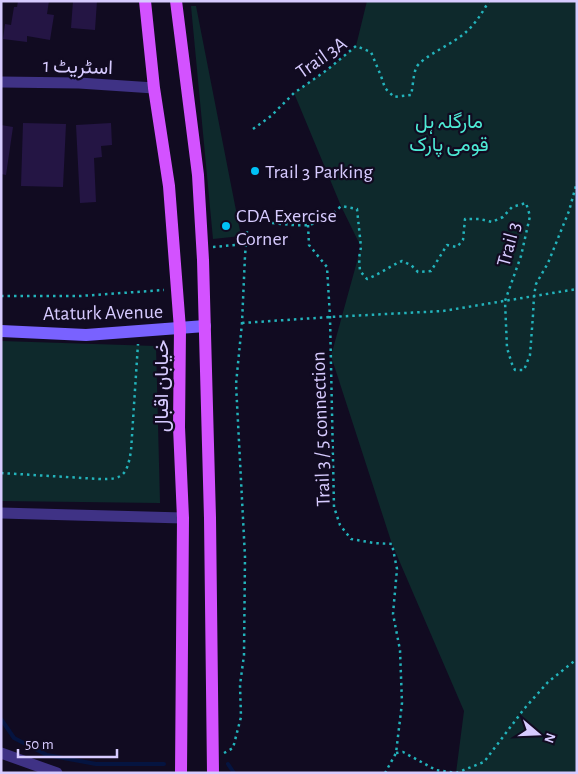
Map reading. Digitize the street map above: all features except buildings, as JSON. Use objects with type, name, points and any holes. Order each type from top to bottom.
[{"type":"main road","name":"خیابان اقبال","points":[[145,1],[154,88],[169,186],[180,328],[179,428],[183,518],[181,773]]},
{"type":"main road","points":[[176,1],[198,175],[202,248],[210,518],[213,766]]},
{"type":"street","name":"اسٹریٹ 1","points":[[1,82],[79,83],[154,88]]},
{"type":"street","name":"Ataturk Avenue","points":[[1,331],[86,335],[205,326]]},
{"type":"street","points":[[1,513],[183,518]]},
{"type":"street","points":[[1,753],[57,773]]},
{"type":"path","name":"Trail 3A","points":[[253,129],[271,116],[294,93],[327,70],[356,46],[371,52],[382,76],[385,88],[394,97],[411,95],[417,67],[425,58],[444,48],[465,33],[480,17],[489,1]]},
{"type":"path","name":"Trail 3","points":[[272,223],[317,224],[333,214],[341,206],[357,210],[361,247],[359,258],[360,271],[367,279],[402,261],[412,265],[418,272],[431,271],[447,244],[457,247],[463,240],[465,219],[480,219],[492,222],[503,217],[512,207],[526,203],[530,216],[522,256],[505,301],[507,348],[516,370],[524,370],[530,356],[536,284],[548,263],[577,182]]},
{"type":"path","name":"Trail 3 / 5 connection","points":[[308,225],[309,245],[326,267],[330,317],[334,507],[340,525],[351,539],[392,544],[397,569],[393,614],[400,650],[402,703],[396,753],[385,773]]},
{"type":"path","points":[[213,766],[233,748],[241,717],[240,686],[244,655],[245,557],[236,384],[248,231]]},
{"type":"path","points":[[202,248],[246,244]]},
{"type":"path","points":[[1,296],[80,296],[177,288]]},
{"type":"path","points":[[242,324],[330,317],[442,312],[577,290]]},
{"type":"path","points":[[1,473],[106,480],[114,480],[122,475],[129,464],[131,451],[139,331]]},
{"type":"path","points":[[396,753],[403,752],[436,770],[456,773],[484,762],[524,709],[548,682],[577,659]]},
{"type":"green space","name":"مارگلہ ہل قومی پارک","points":[[367,1],[577,1],[577,773],[456,773],[464,711],[392,544],[331,356],[361,247],[341,206],[294,93],[327,70],[356,46]]},
{"type":"green space","points":[[191,6],[196,6],[241,236],[213,239]]},
{"type":"green space","points":[[1,341],[156,346],[160,503],[1,501]]},
{"type":"waterway","points":[[1,719],[14,738],[47,755],[96,764],[164,764]]},
{"type":"waterway","points":[[228,764],[234,773]]},
{"type":"place","name":"Trail 3 Parking","points":[[255,171]]},
{"type":"place","name":"CDA Exercise Corner","points":[[226,226]]}]
